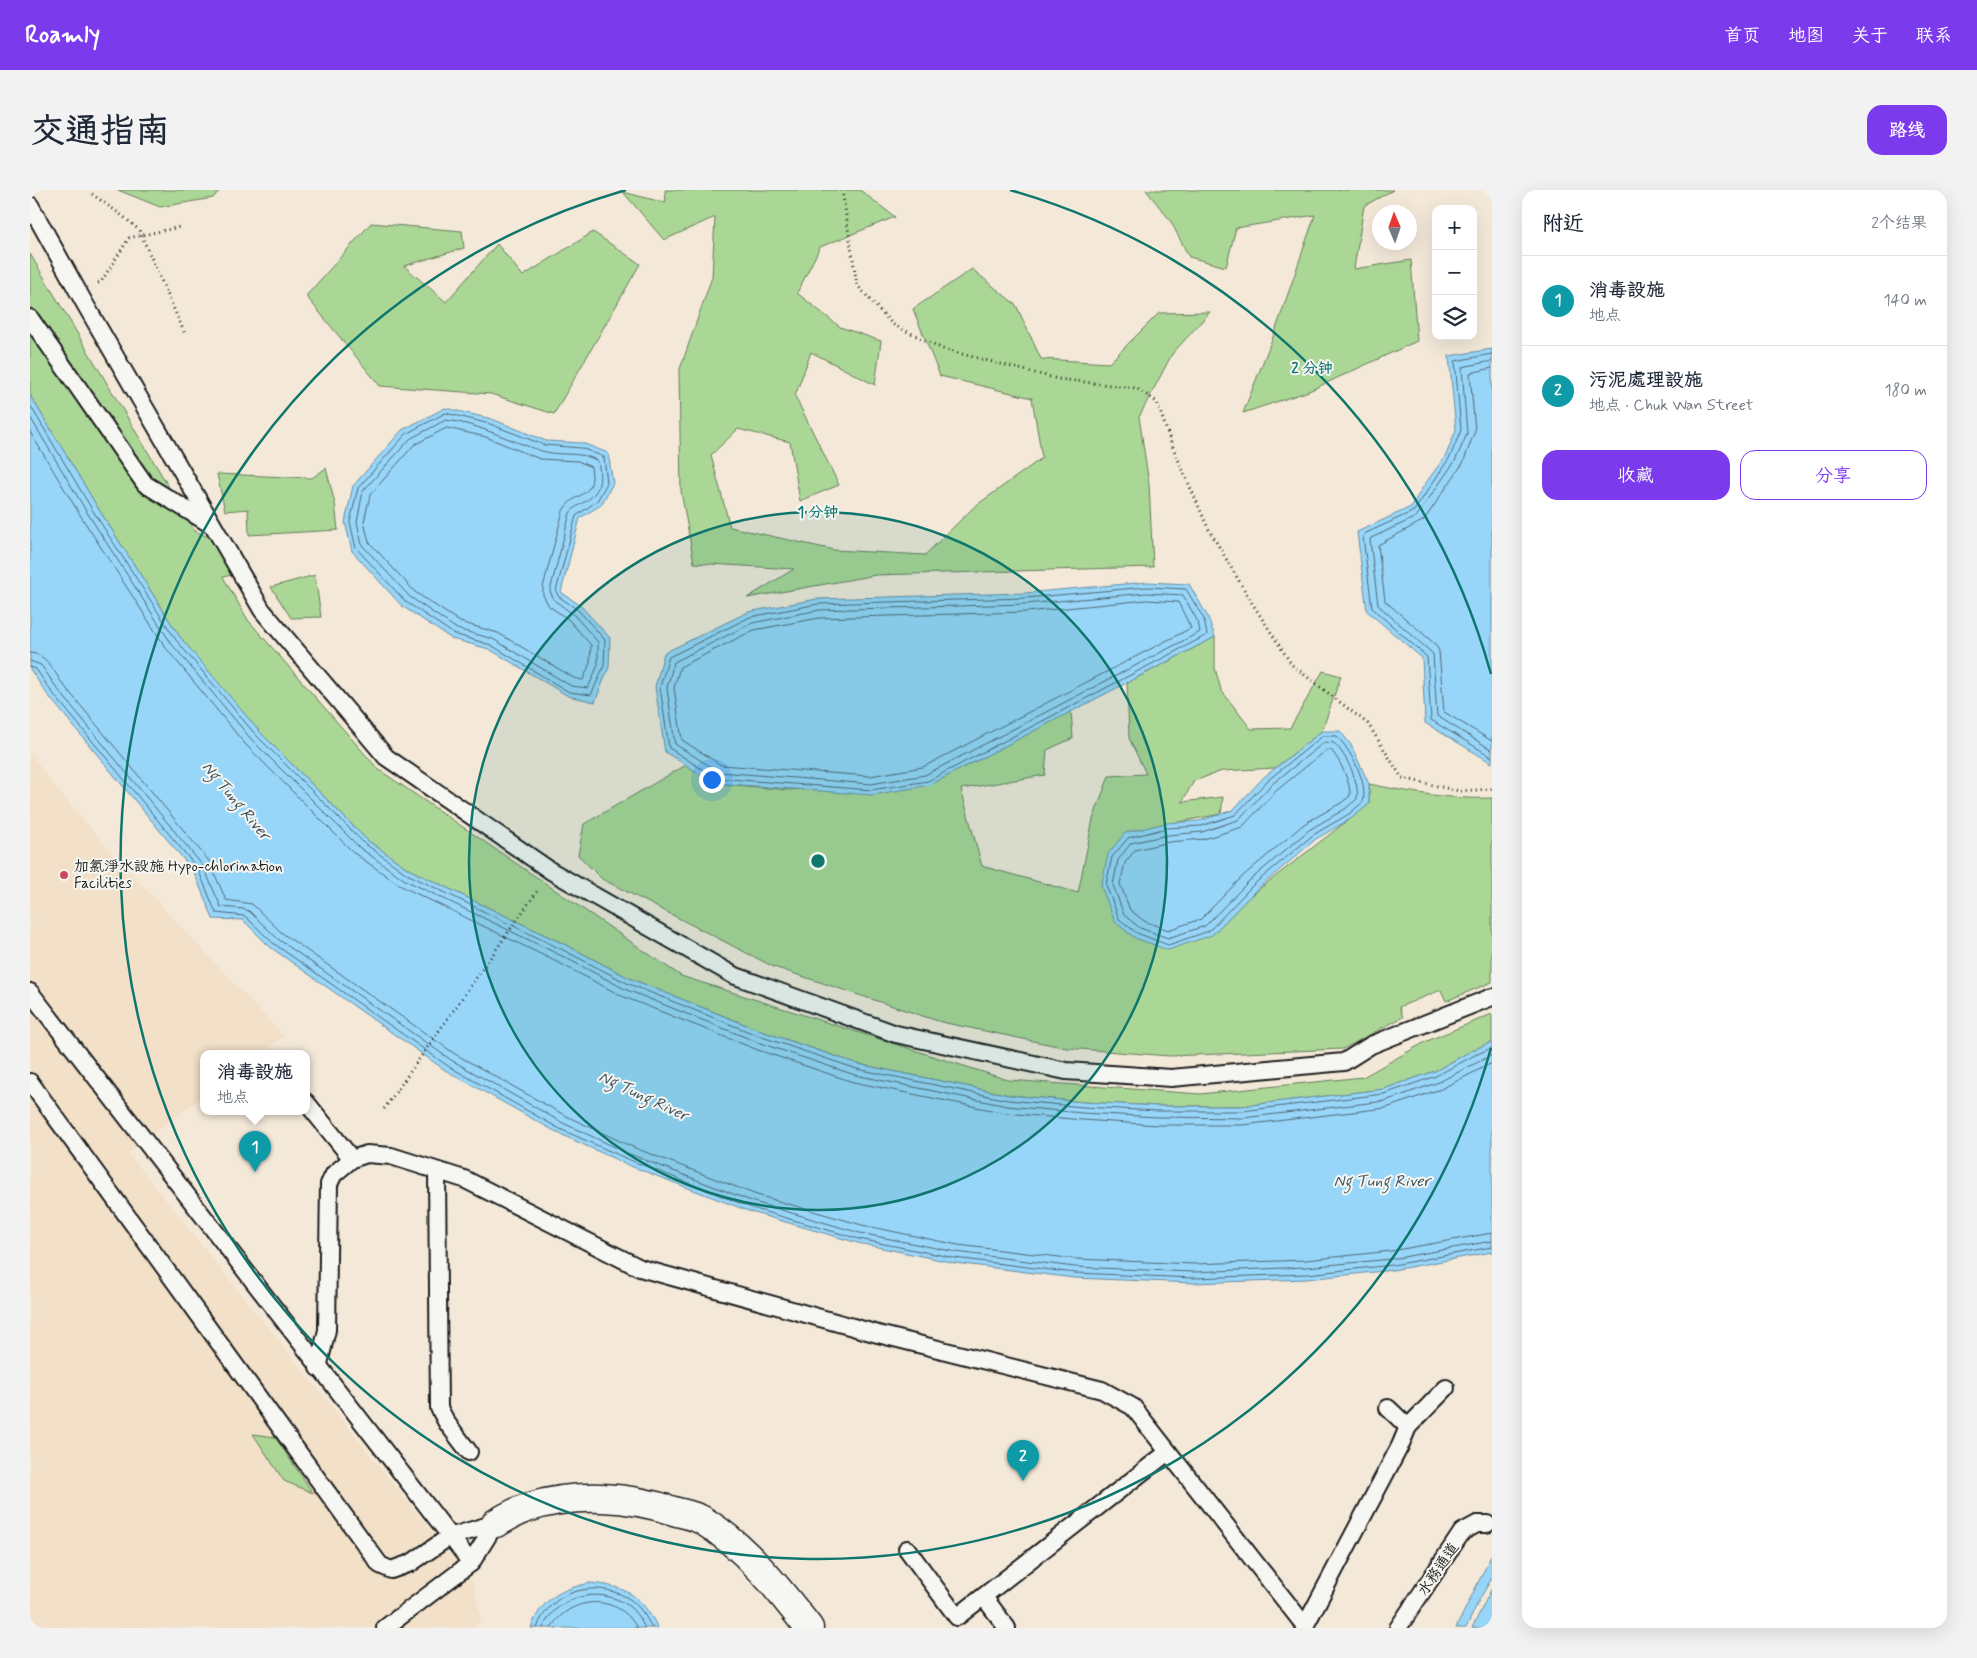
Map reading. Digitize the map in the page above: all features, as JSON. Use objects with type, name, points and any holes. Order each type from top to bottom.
[{"type":"street","points":[[496,1523],[526,1508],[574,1498],[614,1499],[653,1504],[700,1519],[735,1544],[784,1595],[809,1628]]},
{"type":"lane","points":[[30,205],[78,292],[262,610],[386,757],[551,870],[733,975],[896,1034],[1066,1072],[1171,1078],[1344,1062],[1371,1045],[1492,997]]},
{"type":"lane","points":[[30,318],[145,484],[215,528]]},
{"type":"lane","points":[[30,992],[318,1368],[471,1563]]},
{"type":"lane","points":[[30,1082],[380,1565],[391,1570],[411,1563],[449,1537],[496,1523]]},
{"type":"lane","points":[[310,1107],[352,1159]]},
{"type":"lane","points":[[318,1368],[327,1330],[329,1184],[334,1174],[352,1159],[367,1154],[392,1156],[464,1180],[640,1268],[878,1334],[1102,1390],[1133,1407],[1305,1627],[1400,1446],[1408,1427],[1446,1388]]},
{"type":"lane","points":[[437,1171],[439,1408],[469,1452]]},
{"type":"lane","points":[[1388,1408],[1408,1427]]},
{"type":"lane","points":[[907,1549],[958,1617],[1168,1452]]},
{"type":"lane","points":[[386,1628],[471,1563],[496,1523]]},
{"type":"lane","name":"水務通道","points":[[1398,1628],[1462,1532],[1477,1524],[1487,1524]]},
{"type":"lane","points":[[984,1597],[1007,1628]]},
{"type":"path","points":[[842,190],[857,285],[892,324],[943,349],[1058,379],[1136,388],[1157,402],[1171,442],[1208,528],[1252,604],[1292,665],[1368,724],[1402,778],[1459,790],[1492,789]]},
{"type":"path","points":[[92,194],[139,230],[184,334]]},
{"type":"path","points":[[78,292],[101,282],[129,238],[180,227]]},
{"type":"path","points":[[384,1109],[542,884]]},
{"type":"shaded area","points":[[30,751],[49,780],[118,860],[284,1036],[265,1050],[200,1050],[200,1099],[128,1153],[474,1584],[481,1621],[473,1628],[30,1628]]},
{"type":"green space","points":[[118,190],[220,190],[213,198],[160,207]]},
{"type":"green space","points":[[665,190],[860,190],[895,217],[820,247],[797,293],[840,327],[881,341],[875,385],[811,352],[795,396],[839,485],[800,501],[790,442],[738,429],[711,455],[730,527],[834,550],[925,555],[974,507],[1042,458],[1032,398],[940,376],[913,309],[972,269],[1016,305],[1041,359],[1109,363],[1159,313],[1210,312],[1172,354],[1139,417],[1149,484],[1153,567],[876,575],[747,598],[794,569],[694,563],[681,491],[679,372],[712,277],[715,217],[664,240],[623,192],[666,203]]},
{"type":"green space","points":[[1146,190],[1393,190],[1364,206],[1354,269],[1411,260],[1417,341],[1309,391],[1243,413],[1276,329],[1315,215],[1236,228],[1226,267],[1189,257],[1170,220]]},
{"type":"green space","points":[[371,223],[462,231],[464,248],[404,266],[446,302],[497,244],[523,276],[593,232],[640,264],[554,414],[491,394],[380,386],[306,296]]},
{"type":"green space","points":[[30,254],[195,531],[211,538],[232,575],[223,577],[248,620],[378,769],[681,976],[1008,1080],[1200,1094],[1363,1077],[1427,1041],[1492,1014],[1492,1042],[1435,1071],[1384,1089],[1242,1106],[1158,1106],[1083,1102],[1009,1095],[858,1064],[764,1032],[631,979],[570,947],[410,870],[367,840],[259,731],[223,690],[180,637],[98,508],[30,395]]},
{"type":"green space","points":[[326,468],[335,504],[338,530],[249,535],[248,509],[225,511],[217,474],[312,478]]},
{"type":"green space","points":[[315,575],[321,617],[291,618],[271,587]]},
{"type":"green space","points":[[1215,637],[1215,668],[1221,690],[1251,729],[1290,728],[1323,671],[1341,676],[1322,731],[1275,768],[1222,771],[1194,781],[1182,802],[1223,797],[1221,814],[1132,831],[1212,935],[1250,896],[1369,804],[1369,784],[1446,797],[1492,798],[1492,982],[1446,1001],[1441,990],[1399,1007],[1403,1017],[1343,1049],[1169,1056],[1067,1048],[941,1022],[774,967],[602,879],[578,855],[584,824],[686,765],[714,783],[789,790],[939,780],[1071,711],[1073,738],[1047,750],[1045,775],[961,789],[982,866],[1078,893],[1093,819],[1109,776],[1146,774],[1129,738],[1127,683]]},
{"type":"green space","points":[[253,1434],[275,1437],[313,1493],[284,1481]]},
{"type":"water","points":[[1492,349],[1492,763],[1425,723],[1422,658],[1367,611],[1357,532],[1411,507],[1446,455],[1456,430],[1449,356]]},
{"type":"water","name":"Ng Tung River","points":[[30,395],[98,508],[180,637],[259,731],[367,840],[410,870],[570,947],[631,979],[764,1032],[858,1064],[1009,1095],[1083,1102],[1158,1106],[1242,1106],[1384,1089],[1435,1071],[1492,1042],[1492,1252],[1393,1270],[1307,1279],[1194,1283],[1074,1278],[955,1263],[858,1243],[751,1212],[628,1165],[558,1133],[445,1070],[270,947],[243,920],[213,919],[194,872],[47,694],[30,669]]},
{"type":"water","points":[[445,408],[492,419],[546,441],[582,443],[608,453],[613,483],[601,505],[580,518],[561,592],[581,606],[610,638],[609,667],[595,702],[568,696],[489,649],[452,639],[402,606],[352,551],[345,522],[353,486],[402,430]]},
{"type":"water","points":[[1147,582],[1189,584],[1208,617],[1215,637],[930,785],[872,795],[714,783],[665,752],[655,687],[664,653],[748,612],[817,599],[1025,593]]},
{"type":"water","points":[[1322,731],[1340,731],[1351,745],[1369,784],[1369,804],[1352,818],[1316,839],[1256,890],[1212,935],[1168,950],[1135,938],[1115,922],[1101,886],[1108,854],[1125,833],[1166,823],[1199,821],[1233,810],[1264,777]]},
{"type":"water","points":[[1492,1554],[1492,1578],[1466,1628],[1456,1628]]},
{"type":"water","points":[[590,1583],[603,1584],[631,1594],[645,1607],[658,1628],[531,1628],[540,1610],[553,1597],[570,1588]]},
{"type":"water","points":[[1492,1588],[1492,1628],[1472,1628]]},
{"type":"place","name":"加氯淨水設施 Hypo-chlorination Facilities","points":[[64,875]]},
{"type":"place","name":"消毒設施","points":[[255,1172]]},
{"type":"place","name":"污泥處理設施","points":[[1023,1481]]}]
